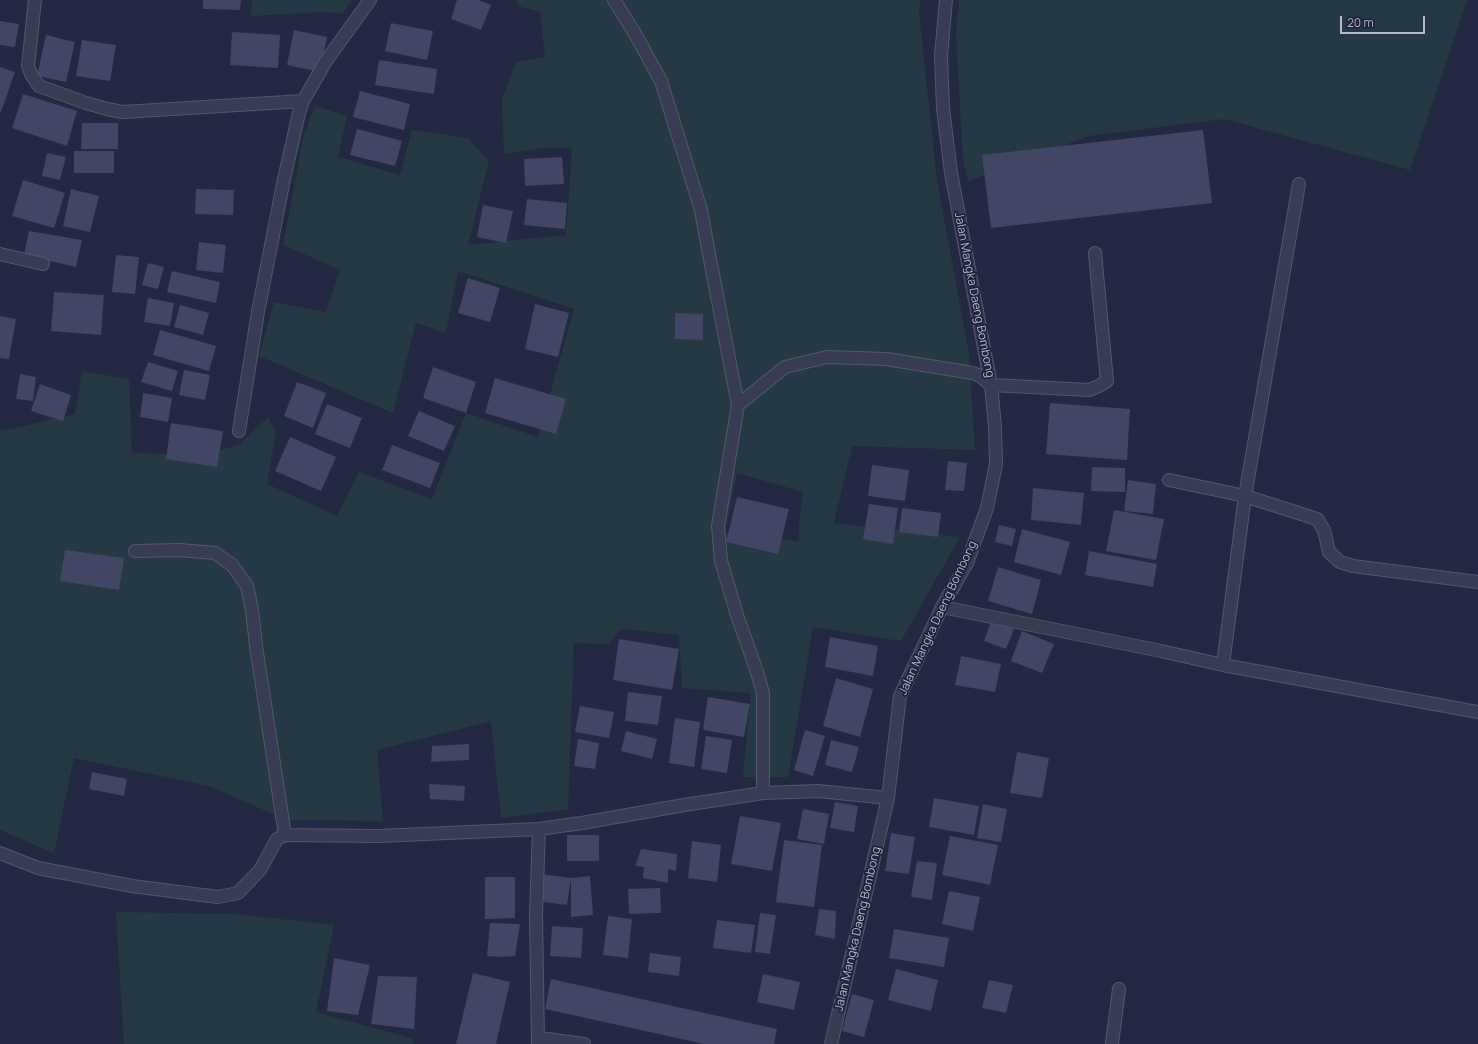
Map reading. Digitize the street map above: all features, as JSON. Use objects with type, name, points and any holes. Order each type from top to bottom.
[{"type":"street","points":[[35,0],[28,66],[31,74],[39,86],[86,104],[123,112],[303,101]]},
{"type":"street","points":[[239,431],[261,297],[299,113],[303,101],[326,61],[370,0]]},
{"type":"street","points":[[614,0],[634,32],[661,81],[701,210],[738,405],[718,526],[721,561],[763,693],[763,793]]},
{"type":"street","name":"Jalan Mangka Daeng Bombong","points":[[831,1044],[888,798],[900,696],[942,607],[967,562],[987,508],[996,464],[995,427],[991,385],[951,173],[943,108],[941,56],[946,0]]},
{"type":"street","points":[[1223,665],[1245,496],[1299,184]]},
{"type":"street","points":[[738,405],[785,367],[828,357],[886,359],[962,371],[980,376],[991,385],[1089,390],[1099,386],[1107,381],[1095,253]]},
{"type":"street","points":[[0,254],[43,264]]},
{"type":"street","points":[[1169,480],[1245,496],[1317,519],[1324,530],[1329,552],[1340,562],[1353,566],[1478,582]]},
{"type":"street","points":[[135,551],[180,550],[215,553],[232,565],[247,586],[252,610],[257,653],[285,835]]},
{"type":"street","points":[[942,607],[1223,665],[1478,712]]},
{"type":"street","points":[[0,853],[38,868],[132,886],[218,897],[238,893],[260,870],[276,839],[285,835],[379,836],[539,829],[763,793],[818,791],[888,798]]},
{"type":"street","points":[[539,829],[536,914],[538,1041],[584,1044]]},
{"type":"street","points":[[1112,1044],[1118,989]]},
{"type":"shaded area","points":[[252,0],[352,0],[342,14],[326,12],[251,16]]},
{"type":"shaded area","points":[[516,0],[921,0],[919,13],[937,180],[969,354],[975,450],[852,446],[834,523],[960,537],[901,641],[813,627],[788,777],[743,777],[751,693],[682,688],[679,635],[622,629],[608,644],[574,643],[568,809],[501,818],[491,721],[377,750],[383,821],[287,820],[209,786],[74,758],[54,853],[0,830],[0,429],[7,430],[75,414],[82,371],[129,379],[132,453],[207,455],[240,444],[268,417],[276,433],[267,484],[337,516],[359,472],[432,499],[466,413],[538,437],[574,309],[458,271],[446,333],[416,323],[393,413],[259,356],[274,302],[326,312],[340,270],[283,245],[304,134],[315,106],[347,116],[338,157],[400,175],[412,130],[468,138],[489,161],[468,245],[566,235],[572,148],[543,148],[504,154],[502,99],[516,62],[545,57],[540,12],[518,6]],"holes":[[[737,473],[803,492],[799,526],[799,541],[725,533]]]},
{"type":"shaded area","points":[[959,0],[1467,0],[1410,170],[1224,119],[1089,136],[968,181],[963,162],[956,34]]},
{"type":"shaded area","points":[[116,912],[235,914],[334,925],[316,1012],[413,1039],[413,1044],[124,1044]]},
{"type":"building","points":[[203,0],[241,0],[240,10],[203,9]]},
{"type":"building","points":[[457,0],[478,0],[491,5],[481,30],[451,19]]},
{"type":"building","points":[[0,21],[19,24],[15,47],[0,45]]},
{"type":"building","points":[[391,23],[433,31],[427,60],[385,51]]},
{"type":"building","points":[[294,30],[327,37],[320,72],[287,65]]},
{"type":"building","points":[[232,32],[280,35],[278,68],[230,65]]},
{"type":"building","points":[[46,35],[75,42],[66,82],[37,76]]},
{"type":"building","points":[[82,40],[116,45],[110,81],[76,76]]},
{"type":"building","points":[[379,60],[437,69],[434,94],[375,85]]},
{"type":"building","points":[[0,67],[15,72],[1,112],[0,112]]},
{"type":"building","points":[[360,91],[410,104],[404,130],[353,117]]},
{"type":"building","points":[[23,94],[77,111],[67,146],[12,128]]},
{"type":"building","points":[[82,123],[118,123],[118,149],[81,149]]},
{"type":"building","points":[[357,129],[402,141],[395,166],[350,155]]},
{"type":"building","points":[[1203,130],[1212,203],[991,228],[982,155]]},
{"type":"building","points":[[74,151],[114,151],[114,173],[74,173]]},
{"type":"building","points":[[47,153],[66,157],[60,180],[42,176]]},
{"type":"building","points":[[562,157],[564,184],[525,186],[524,159]]},
{"type":"building","points":[[23,180],[65,193],[54,228],[12,216]]},
{"type":"building","points":[[71,189],[99,196],[90,232],[63,226]]},
{"type":"building","points":[[196,189],[234,190],[233,215],[195,214]]},
{"type":"building","points":[[527,199],[567,203],[565,229],[524,225]]},
{"type":"building","points":[[483,205],[513,211],[506,243],[477,237]]},
{"type":"building","points":[[29,231],[82,240],[76,267],[24,255]]},
{"type":"building","points":[[199,242],[226,245],[223,273],[196,270]]},
{"type":"building","points":[[116,255],[139,257],[135,294],[112,292]]},
{"type":"building","points":[[148,263],[164,267],[158,289],[142,285]]},
{"type":"building","points":[[172,271],[220,282],[216,303],[167,292]]},
{"type":"building","points":[[468,278],[500,288],[490,322],[458,313]]},
{"type":"building","points":[[54,292],[104,295],[101,335],[51,331]]},
{"type":"building","points":[[148,298],[174,303],[170,326],[144,322]]},
{"type":"building","points":[[535,304],[569,313],[558,357],[525,349]]},
{"type":"building","points":[[180,305],[209,313],[203,335],[174,327]]},
{"type":"building","points":[[675,313],[703,314],[703,340],[675,339]]},
{"type":"building","points":[[0,316],[16,319],[9,359],[0,358]]},
{"type":"building","points":[[160,330],[216,346],[209,371],[153,355]]},
{"type":"building","points":[[148,362],[178,371],[172,391],[141,382]]},
{"type":"building","points":[[433,367],[476,382],[466,413],[423,398]]},
{"type":"building","points":[[184,370],[210,375],[205,400],[179,395]]},
{"type":"building","points":[[20,374],[36,377],[33,401],[16,399]]},
{"type":"building","points":[[495,378],[566,399],[556,434],[485,413]]},
{"type":"building","points":[[297,382],[326,393],[313,428],[284,416]]},
{"type":"building","points":[[40,384],[71,395],[63,421],[31,411]]},
{"type":"building","points":[[143,393],[172,398],[168,422],[140,417]]},
{"type":"building","points":[[1050,403],[1130,409],[1127,460],[1046,454]]},
{"type":"building","points":[[327,404],[362,418],[350,448],[315,434]]},
{"type":"building","points":[[419,411],[455,426],[444,451],[408,436]]},
{"type":"building","points":[[171,423],[223,431],[217,467],[166,459]]},
{"type":"building","points":[[290,437],[336,457],[321,491],[275,471]]},
{"type":"building","points":[[392,445],[440,463],[430,488],[382,470]]},
{"type":"building","points":[[948,461],[967,463],[964,491],[945,490]]},
{"type":"building","points":[[872,465],[909,470],[905,501],[868,496]]},
{"type":"building","points":[[1092,467],[1125,468],[1125,492],[1091,491]]},
{"type":"building","points":[[1128,480],[1156,484],[1153,514],[1124,511]]},
{"type":"building","points":[[1033,488],[1084,493],[1081,525],[1031,520]]},
{"type":"building","points":[[737,497],[789,509],[778,554],[726,542]]},
{"type":"building","points":[[869,504],[898,508],[893,544],[863,539]]},
{"type":"building","points":[[902,508],[941,513],[938,537],[899,532]]},
{"type":"building","points":[[1114,510],[1164,519],[1156,560],[1106,551]]},
{"type":"building","points":[[999,525],[1016,529],[1012,546],[995,542]]},
{"type":"building","points":[[1022,529],[1070,542],[1061,575],[1014,562]]},
{"type":"building","points":[[65,550],[124,558],[119,590],[60,581]]},
{"type":"building","points":[[1089,551],[1157,564],[1153,587],[1085,575]]},
{"type":"building","points":[[998,567],[1041,580],[1032,614],[988,601]]},
{"type":"building","points":[[991,621],[1014,629],[1006,649],[984,641]]},
{"type":"building","points":[[1022,631],[1054,644],[1042,673],[1011,661]]},
{"type":"building","points":[[830,637],[878,646],[873,676],[825,667]]},
{"type":"building","points":[[619,639],[679,649],[672,690],[613,680]]},
{"type":"building","points":[[961,656],[1001,664],[995,692],[955,685]]},
{"type":"building","points":[[836,678],[873,689],[860,737],[823,726]]},
{"type":"building","points":[[628,692],[662,696],[658,725],[625,721]]},
{"type":"building","points":[[708,697],[750,704],[744,737],[703,730]]},
{"type":"building","points":[[580,706],[614,712],[609,738],[575,732]]},
{"type":"building","points":[[675,718],[700,722],[694,767],[669,763]]},
{"type":"building","points":[[805,730],[825,736],[813,776],[794,770]]},
{"type":"building","points":[[626,731],[657,739],[652,759],[621,751]]},
{"type":"building","points":[[706,736],[732,740],[727,773],[701,769]]},
{"type":"building","points":[[578,739],[599,743],[595,769],[574,766]]},
{"type":"building","points":[[831,740],[859,747],[852,772],[825,765]]},
{"type":"building","points":[[469,744],[469,760],[431,762],[432,746]]},
{"type":"building","points":[[1017,752],[1049,758],[1042,798],[1010,793]]},
{"type":"building","points":[[92,772],[127,779],[124,796],[89,789]]},
{"type":"building","points":[[429,784],[465,786],[464,801],[430,799]]},
{"type":"building","points":[[934,798],[979,806],[974,835],[929,827]]},
{"type":"building","points":[[835,802],[858,806],[854,832],[830,828]]},
{"type":"building","points":[[983,804],[1007,809],[1001,842],[977,838]]},
{"type":"building","points":[[803,809],[829,814],[824,844],[797,839]]},
{"type":"building","points":[[740,816],[781,823],[772,871],[731,864]]},
{"type":"building","points":[[891,833],[915,837],[909,874],[885,871]]},
{"type":"building","points":[[567,835],[599,835],[599,861],[567,861]]},
{"type":"building","points":[[950,836],[998,845],[990,885],[942,875]]},
{"type":"building","points":[[784,840],[822,845],[814,907],[776,902]]},
{"type":"building","points":[[692,841],[721,845],[717,882],[688,878]]},
{"type":"building","points":[[641,849],[677,854],[676,871],[668,869],[668,883],[643,878],[644,867],[635,866]]},
{"type":"building","points":[[917,861],[937,863],[932,900],[911,897]]},
{"type":"building","points":[[541,874],[571,878],[567,905],[537,901]]},
{"type":"building","points":[[590,876],[593,915],[571,917],[571,878]]},
{"type":"building","points":[[485,877],[515,877],[515,918],[485,919]]},
{"type":"building","points":[[660,888],[661,913],[629,914],[628,889]]},
{"type":"building","points":[[949,891],[980,897],[973,931],[942,924]]},
{"type":"building","points":[[819,909],[836,911],[835,939],[815,935]]},
{"type":"building","points":[[760,913],[776,915],[770,954],[755,952]]},
{"type":"building","points":[[608,916],[632,919],[628,958],[603,955]]},
{"type":"building","points":[[717,920],[755,925],[751,953],[713,948]]},
{"type":"building","points":[[490,923],[520,924],[515,956],[487,956]]},
{"type":"building","points":[[552,926],[583,928],[581,958],[550,956]]},
{"type":"building","points":[[894,929],[949,938],[944,967],[889,958]]},
{"type":"building","points":[[650,953],[681,957],[679,976],[648,972]]},
{"type":"building","points":[[334,958],[370,965],[358,1015],[327,1011]]},
{"type":"building","points":[[896,969],[938,980],[931,1011],[888,1000]]},
{"type":"building","points":[[473,973],[510,982],[496,1044],[456,1044]]},
{"type":"building","points":[[763,974],[800,982],[794,1010],[757,1002]]},
{"type":"building","points":[[378,976],[417,977],[414,1029],[371,1024]]},
{"type":"building","points":[[551,979],[777,1029],[774,1044],[704,1044],[545,1009]]},
{"type":"building","points":[[989,980],[1013,985],[1006,1013],[982,1008]]},
{"type":"building","points":[[852,994],[874,1000],[864,1037],[842,1031]]}]
